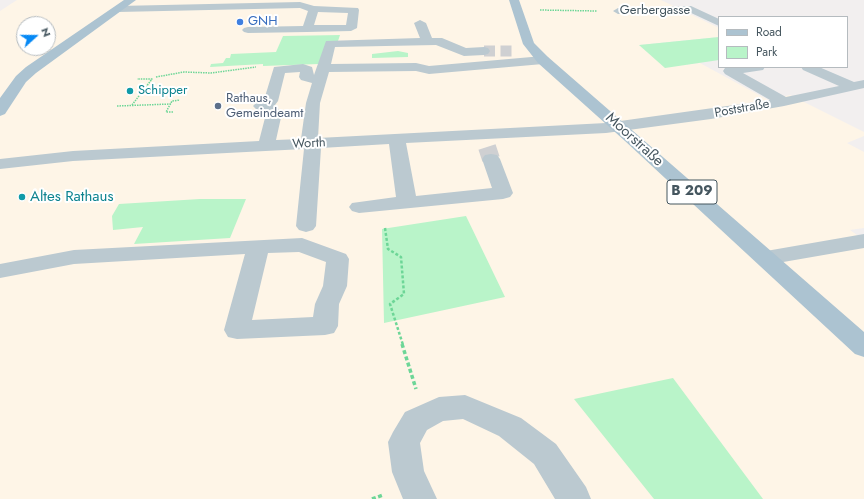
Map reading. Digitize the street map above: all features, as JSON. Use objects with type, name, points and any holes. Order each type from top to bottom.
[{"type":"main road","points":[[0,111],[9,95],[26,75],[131,0]]},
{"type":"main road","name":"Moorstraße","points":[[516,5],[524,33],[534,50],[543,60],[619,126],[864,348]]},
{"type":"street","points":[[118,9],[300,5],[314,9],[354,10],[351,28],[248,30]]},
{"type":"street","points":[[307,29],[314,9]]},
{"type":"street","name":"Gerbergasse","points":[[618,11],[691,9],[718,22]]},
{"type":"street","points":[[420,23],[428,42]]},
{"type":"street","points":[[306,226],[313,103],[330,44],[438,41],[464,52],[484,51]]},
{"type":"street","points":[[517,51],[534,50]]},
{"type":"street","points":[[266,146],[274,113],[268,108],[261,106],[266,105],[271,101],[279,70],[303,68],[306,70],[306,77],[416,67],[429,70],[543,60]]},
{"type":"street","points":[[751,68],[730,71],[784,102]]},
{"type":"street","points":[[811,68],[858,85]]},
{"type":"street","name":"Poststraße","points":[[619,126],[711,114],[784,102],[858,85]]},
{"type":"street","name":"Worth","points":[[0,164],[73,156],[397,140],[487,147],[619,126]]},
{"type":"street","points":[[397,140],[407,203]]},
{"type":"street","points":[[358,207],[503,193],[487,147]]},
{"type":"street","points":[[766,258],[864,241]]},
{"type":"street","points":[[0,271],[74,257],[258,247],[302,245],[338,258],[335,286],[327,304],[325,326],[237,330],[258,247]]},
{"type":"street","points":[[420,499],[408,472],[404,442],[416,421],[439,409],[465,407],[510,426],[545,454],[574,499]]},
{"type":"path","name":"Gerbergasse","points":[[516,5],[618,11]]},
{"type":"path","points":[[156,76],[184,72],[211,73],[258,67]]},
{"type":"path","points":[[131,106],[152,78],[136,79]]},
{"type":"path","points":[[173,112],[166,112],[172,100],[180,100]]},
{"type":"path","points":[[117,106],[171,104]]},
{"type":"path","points":[[385,229],[388,249],[401,257],[404,294],[390,304],[411,374]]},
{"type":"shaded area","points":[[17,0],[661,0],[718,28],[718,37],[639,45],[665,67],[700,63],[768,100],[790,95],[864,132],[864,136],[847,143],[864,152],[864,228],[850,230],[864,240],[864,499],[0,499],[0,11]]},
{"type":"green space","points":[[340,35],[338,41],[319,64],[263,66],[263,64],[210,67],[211,64],[223,63],[226,58],[230,58],[231,54],[276,52],[283,36]]},
{"type":"green space","points":[[718,37],[718,60],[665,68],[639,45]]},
{"type":"green space","points":[[398,51],[408,53],[408,57],[372,58],[372,54]]},
{"type":"green space","points":[[200,199],[246,199],[230,238],[134,244],[143,227],[113,230],[112,216],[119,204]]},
{"type":"green space","points":[[466,216],[505,297],[384,323],[382,229]]},
{"type":"green space","points":[[673,378],[763,499],[654,499],[574,399]]},
{"type":"tunnel","points":[[484,51],[517,51]]},
{"type":"tunnel","points":[[487,147],[491,159]]},
{"type":"place","name":"GNH","points":[[240,22]]},
{"type":"place","name":"Schipper","points":[[130,91]]},
{"type":"place","name":"Rathaus, Gemeindeamt","points":[[218,106]]},
{"type":"place","name":"Altes Rathaus","points":[[22,197]]}]
